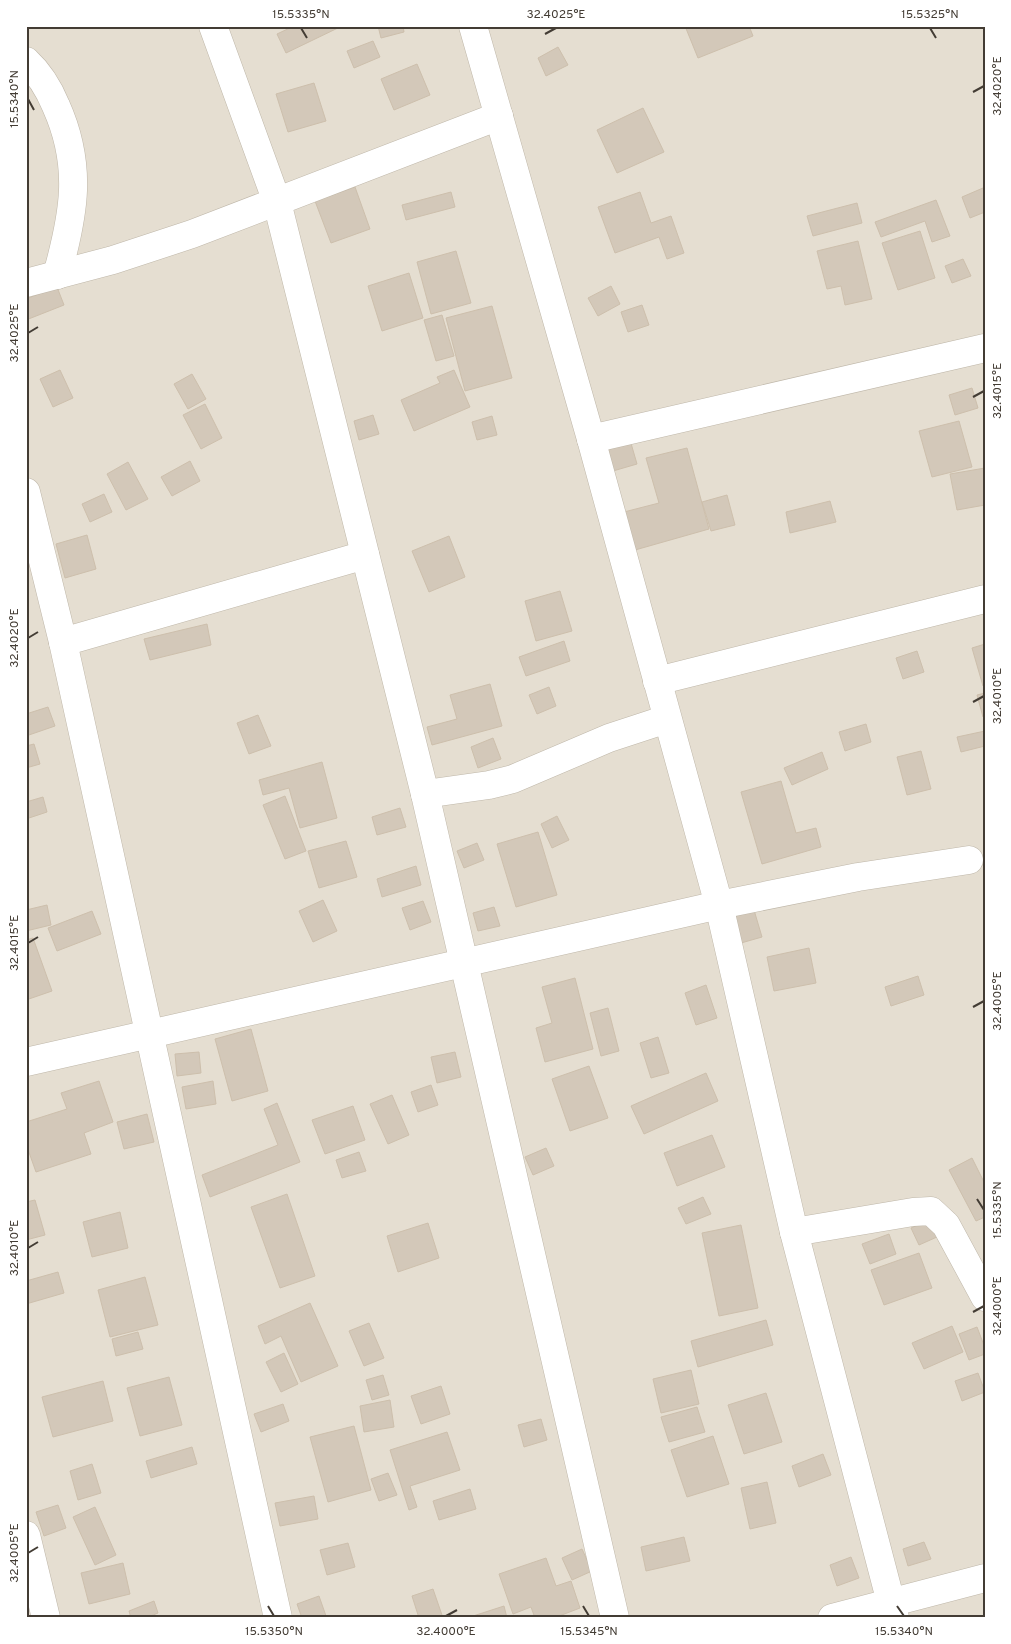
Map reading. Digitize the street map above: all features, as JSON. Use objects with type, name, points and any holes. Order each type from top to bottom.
[{"type":"street","points":[[213,26],[278,202],[425,794],[615,1618]]},
{"type":"street","points":[[473,26],[591,439],[719,905],[794,1232],[893,1610]]},
{"type":"street","points":[[26,61],[33,67],[50,92],[65,127],[73,163],[73,198],[68,234],[57,275]]},
{"type":"street","points":[[26,284],[113,260],[192,234],[499,116]]},
{"type":"street","points":[[591,439],[985,348]]},
{"type":"street","points":[[26,492],[36,566],[63,642],[278,1618]]},
{"type":"street","points":[[63,642],[365,555]]},
{"type":"street","points":[[657,681],[985,598]]},
{"type":"street","points":[[425,794],[489,785],[513,779],[609,738],[667,719]]},
{"type":"street","points":[[26,1062],[719,905],[858,877],[969,860]]},
{"type":"street","points":[[794,1232],[913,1212],[931,1211],[946,1225],[985,1297]]},
{"type":"street","points":[[26,1535],[46,1618]]},
{"type":"street","points":[[832,1618],[893,1610],[985,1578]]},
{"type":"shaded area","points":[[26,26],[985,26],[985,1618],[26,1618]]},
{"type":"building","points":[[294,26],[342,26],[286,53],[277,34]]},
{"type":"building","points":[[378,26],[403,26],[404,32],[381,38]]},
{"type":"building","points":[[685,26],[706,26],[707,29],[715,26],[749,26],[753,36],[698,58]]},
{"type":"building","points":[[373,41],[380,57],[354,68],[347,51]]},
{"type":"building","points":[[558,47],[568,65],[546,76],[538,58]]},
{"type":"building","points":[[417,64],[430,95],[394,110],[381,79]]},
{"type":"building","points":[[314,83],[326,121],[288,132],[276,94]]},
{"type":"building","points":[[643,108],[664,152],[617,173],[597,130]]},
{"type":"building","points":[[355,187],[370,229],[331,243],[315,201]]},
{"type":"building","points":[[983,188],[985,192],[985,212],[970,218],[962,197]]},
{"type":"building","points":[[451,192],[455,207],[406,220],[402,205]]},
{"type":"building","points":[[640,192],[651,223],[671,216],[684,253],[667,259],[659,237],[615,253],[598,207]]},
{"type":"building","points":[[936,200],[950,236],[932,242],[925,221],[881,237],[875,222]]},
{"type":"building","points":[[857,203],[862,223],[813,236],[807,216]]},
{"type":"building","points":[[920,231],[935,278],[898,290],[882,243]]},
{"type":"building","points":[[858,241],[872,299],[845,305],[841,286],[827,289],[817,251]]},
{"type":"building","points":[[456,251],[471,303],[431,314],[417,262]]},
{"type":"building","points":[[963,259],[971,276],[952,283],[945,266]]},
{"type":"building","points":[[409,273],[423,318],[382,331],[368,286]]},
{"type":"building","points":[[611,286],[620,304],[598,316],[588,298]]},
{"type":"building","points":[[57,287],[64,305],[26,320],[26,299]]},
{"type":"building","points":[[642,305],[649,325],[628,332],[621,312]]},
{"type":"building","points":[[492,306],[512,378],[465,391],[446,318]]},
{"type":"building","points":[[442,315],[454,356],[436,361],[424,320]]},
{"type":"building","points":[[60,370],[73,398],[53,407],[40,379]]},
{"type":"building","points":[[454,370],[470,407],[414,431],[401,400],[440,383],[437,377]]},
{"type":"building","points":[[192,374],[206,399],[188,409],[174,384]]},
{"type":"building","points":[[972,388],[978,408],[955,415],[949,395]]},
{"type":"building","points":[[205,404],[222,438],[201,449],[183,415]]},
{"type":"building","points":[[373,415],[379,434],[359,440],[354,421]]},
{"type":"building","points":[[492,416],[497,435],[477,440],[472,422]]},
{"type":"building","points":[[959,421],[972,467],[932,477],[919,431]]},
{"type":"building","points":[[628,433],[637,464],[613,471],[604,440]]},
{"type":"building","points":[[687,448],[709,529],[635,550],[624,512],[659,503],[646,458]]},
{"type":"building","points":[[190,461],[200,481],[172,496],[161,477]]},
{"type":"building","points":[[128,462],[148,499],[126,510],[107,474]]},
{"type":"building","points":[[985,468],[985,505],[957,510],[950,474]]},
{"type":"building","points":[[104,494],[112,512],[90,522],[82,504]]},
{"type":"building","points":[[727,495],[735,525],[711,531],[702,502]]},
{"type":"building","points":[[830,501],[836,522],[790,533],[786,512]]},
{"type":"building","points":[[87,535],[96,569],[65,578],[56,544]]},
{"type":"building","points":[[449,536],[465,577],[429,592],[412,551]]},
{"type":"building","points":[[560,591],[572,631],[536,641],[525,601]]},
{"type":"building","points":[[207,624],[211,645],[150,660],[144,639]]},
{"type":"building","points":[[564,641],[570,661],[526,676],[519,657]]},
{"type":"building","points":[[985,644],[985,686],[983,686],[972,648]]},
{"type":"building","points":[[917,651],[924,672],[903,679],[896,658]]},
{"type":"building","points":[[490,684],[502,726],[432,745],[427,727],[457,719],[450,695]]},
{"type":"building","points":[[549,687],[556,706],[537,714],[529,695]]},
{"type":"building","points":[[985,693],[985,717],[983,717],[977,695]]},
{"type":"building","points":[[48,707],[55,726],[26,736],[26,714]]},
{"type":"building","points":[[258,715],[271,746],[249,754],[237,723]]},
{"type":"building","points":[[866,724],[871,742],[845,751],[839,732]]},
{"type":"building","points":[[985,731],[985,746],[961,752],[957,737]]},
{"type":"building","points":[[493,738],[501,759],[478,768],[471,747]]},
{"type":"building","points":[[34,744],[40,764],[26,768],[26,746]]},
{"type":"building","points":[[921,751],[931,789],[907,795],[897,757]]},
{"type":"building","points":[[822,752],[828,769],[792,785],[784,768]]},
{"type":"building","points":[[322,762],[337,818],[300,828],[289,788],[263,795],[259,780]]},
{"type":"building","points":[[781,781],[796,833],[816,828],[821,847],[762,864],[741,792]]},
{"type":"building","points":[[285,796],[306,851],[285,859],[263,805]]},
{"type":"building","points":[[43,797],[47,812],[26,819],[26,802]]},
{"type":"building","points":[[400,808],[406,827],[377,835],[372,817]]},
{"type":"building","points":[[557,816],[569,840],[552,848],[541,824]]},
{"type":"building","points":[[538,832],[557,895],[516,907],[497,844]]},
{"type":"building","points":[[346,841],[357,877],[319,888],[308,851]]},
{"type":"building","points":[[477,843],[484,860],[464,868],[457,851]]},
{"type":"building","points":[[416,866],[421,885],[382,897],[377,879]]},
{"type":"building","points":[[323,900],[337,931],[313,942],[299,911]]},
{"type":"building","points":[[423,901],[431,922],[410,930],[402,908]]},
{"type":"building","points":[[47,905],[51,925],[26,931],[26,910]]},
{"type":"building","points":[[494,907],[500,926],[478,931],[473,913]]},
{"type":"building","points":[[754,910],[762,937],[734,945],[726,919]]},
{"type":"building","points":[[92,911],[101,934],[57,951],[48,928]]},
{"type":"building","points":[[33,938],[52,991],[26,1000],[26,940]]},
{"type":"building","points":[[809,948],[816,983],[774,991],[767,957]]},
{"type":"building","points":[[918,976],[924,995],[891,1006],[885,987]]},
{"type":"building","points":[[575,978],[593,1049],[545,1062],[536,1028],[552,1023],[542,987]]},
{"type":"building","points":[[706,985],[717,1018],[696,1025],[685,993]]},
{"type":"building","points":[[608,1008],[619,1051],[601,1056],[590,1013]]},
{"type":"building","points":[[251,1029],[268,1091],[232,1101],[215,1039]]},
{"type":"building","points":[[658,1037],[669,1073],[651,1078],[640,1043]]},
{"type":"building","points":[[199,1052],[201,1073],[177,1076],[175,1054]]},
{"type":"building","points":[[455,1052],[461,1077],[437,1083],[431,1057]]},
{"type":"building","points":[[589,1066],[608,1118],[570,1131],[552,1079]]},
{"type":"building","points":[[706,1073],[718,1101],[644,1134],[631,1106]]},
{"type":"building","points":[[99,1081],[113,1122],[84,1133],[91,1154],[36,1172],[26,1144],[26,1122],[67,1109],[61,1093]]},
{"type":"building","points":[[213,1081],[216,1104],[186,1109],[182,1087]]},
{"type":"building","points":[[431,1085],[438,1105],[418,1112],[411,1092]]},
{"type":"building","points":[[392,1095],[409,1135],[388,1144],[370,1104]]},
{"type":"building","points":[[277,1103],[300,1162],[210,1197],[202,1175],[278,1145],[264,1109]]},
{"type":"building","points":[[353,1106],[365,1140],[325,1154],[312,1120]]},
{"type":"building","points":[[147,1114],[154,1142],[124,1149],[117,1122]]},
{"type":"building","points":[[712,1135],[725,1167],[677,1186],[664,1153]]},
{"type":"building","points":[[546,1148],[554,1166],[533,1175],[525,1157]]},
{"type":"building","points":[[359,1152],[366,1171],[342,1178],[336,1160]]},
{"type":"building","points":[[972,1158],[985,1184],[985,1217],[976,1221],[949,1170]]},
{"type":"building","points":[[287,1194],[315,1276],[280,1288],[251,1207]]},
{"type":"building","points":[[703,1197],[711,1214],[686,1224],[678,1208]]},
{"type":"building","points":[[35,1200],[45,1235],[26,1240],[26,1202]]},
{"type":"building","points":[[120,1212],[128,1248],[92,1257],[83,1222]]},
{"type":"building","points":[[929,1220],[937,1237],[919,1245],[911,1228]]},
{"type":"building","points":[[428,1223],[439,1258],[398,1272],[387,1236]]},
{"type":"building","points":[[741,1225],[758,1308],[719,1316],[702,1233]]},
{"type":"building","points":[[889,1234],[896,1254],[870,1264],[862,1244]]},
{"type":"building","points":[[919,1253],[932,1288],[884,1305],[871,1270]]},
{"type":"building","points":[[58,1272],[64,1293],[26,1304],[26,1281]]},
{"type":"building","points":[[145,1277],[158,1325],[110,1337],[98,1290]]},
{"type":"building","points":[[310,1303],[338,1366],[301,1382],[281,1336],[265,1344],[258,1326]]},
{"type":"building","points":[[766,1320],[773,1345],[698,1367],[691,1341]]},
{"type":"building","points":[[369,1323],[384,1358],[364,1366],[349,1331]]},
{"type":"building","points":[[952,1326],[963,1352],[924,1369],[912,1343]]},
{"type":"building","points":[[977,1327],[985,1348],[985,1354],[969,1360],[959,1334]]},
{"type":"building","points":[[138,1332],[143,1349],[116,1356],[112,1339]]},
{"type":"building","points":[[284,1353],[298,1384],[281,1392],[266,1362]]},
{"type":"building","points":[[691,1370],[699,1404],[661,1413],[653,1379]]},
{"type":"building","points":[[978,1373],[985,1392],[962,1401],[955,1381]]},
{"type":"building","points":[[383,1375],[389,1395],[372,1400],[366,1380]]},
{"type":"building","points":[[169,1377],[182,1425],[140,1436],[127,1388]]},
{"type":"building","points":[[103,1381],[113,1421],[53,1437],[42,1397]]},
{"type":"building","points":[[441,1386],[450,1414],[421,1424],[411,1396]]},
{"type":"building","points":[[766,1393],[782,1442],[744,1454],[728,1405]]},
{"type":"building","points":[[390,1400],[394,1427],[364,1432],[360,1406]]},
{"type":"building","points":[[283,1404],[289,1421],[261,1432],[254,1414]]},
{"type":"building","points":[[697,1407],[705,1432],[669,1442],[661,1417]]},
{"type":"building","points":[[541,1419],[547,1440],[524,1447],[518,1425]]},
{"type":"building","points":[[354,1426],[371,1490],[328,1502],[310,1437]]},
{"type":"building","points":[[447,1432],[460,1470],[410,1486],[417,1507],[409,1510],[390,1450]]},
{"type":"building","points":[[713,1436],[729,1484],[687,1497],[671,1450]]},
{"type":"building","points":[[192,1447],[197,1464],[151,1478],[146,1461]]},
{"type":"building","points":[[823,1454],[831,1475],[799,1487],[792,1466]]},
{"type":"building","points":[[92,1464],[101,1493],[78,1500],[70,1471]]},
{"type":"building","points":[[388,1473],[397,1495],[379,1501],[371,1479]]},
{"type":"building","points":[[767,1482],[776,1523],[750,1529],[741,1488]]},
{"type":"building","points":[[470,1489],[476,1509],[439,1520],[433,1501]]},
{"type":"building","points":[[314,1496],[318,1519],[280,1526],[275,1503]]},
{"type":"building","points":[[58,1505],[66,1528],[44,1536],[36,1512]]},
{"type":"building","points":[[95,1507],[116,1555],[95,1565],[73,1517]]},
{"type":"building","points":[[684,1537],[690,1561],[646,1571],[641,1547]]},
{"type":"building","points":[[924,1542],[931,1559],[908,1566],[903,1549]]},
{"type":"building","points":[[348,1543],[355,1567],[327,1575],[320,1550]]},
{"type":"building","points":[[582,1549],[592,1571],[572,1580],[562,1558]]},
{"type":"building","points":[[851,1557],[859,1578],[837,1586],[830,1565]]},
{"type":"building","points":[[546,1558],[556,1586],[571,1581],[580,1608],[554,1618],[535,1618],[531,1607],[513,1614],[499,1574]]},
{"type":"building","points":[[123,1563],[130,1594],[89,1604],[81,1573]]},
{"type":"building","points":[[433,1589],[443,1618],[419,1618],[412,1596]]},
{"type":"building","points":[[319,1596],[326,1616],[302,1618],[297,1604]]},
{"type":"building","points":[[154,1601],[158,1613],[146,1618],[131,1618],[129,1611]]},
{"type":"building","points":[[504,1606],[507,1618],[467,1618]]}]
